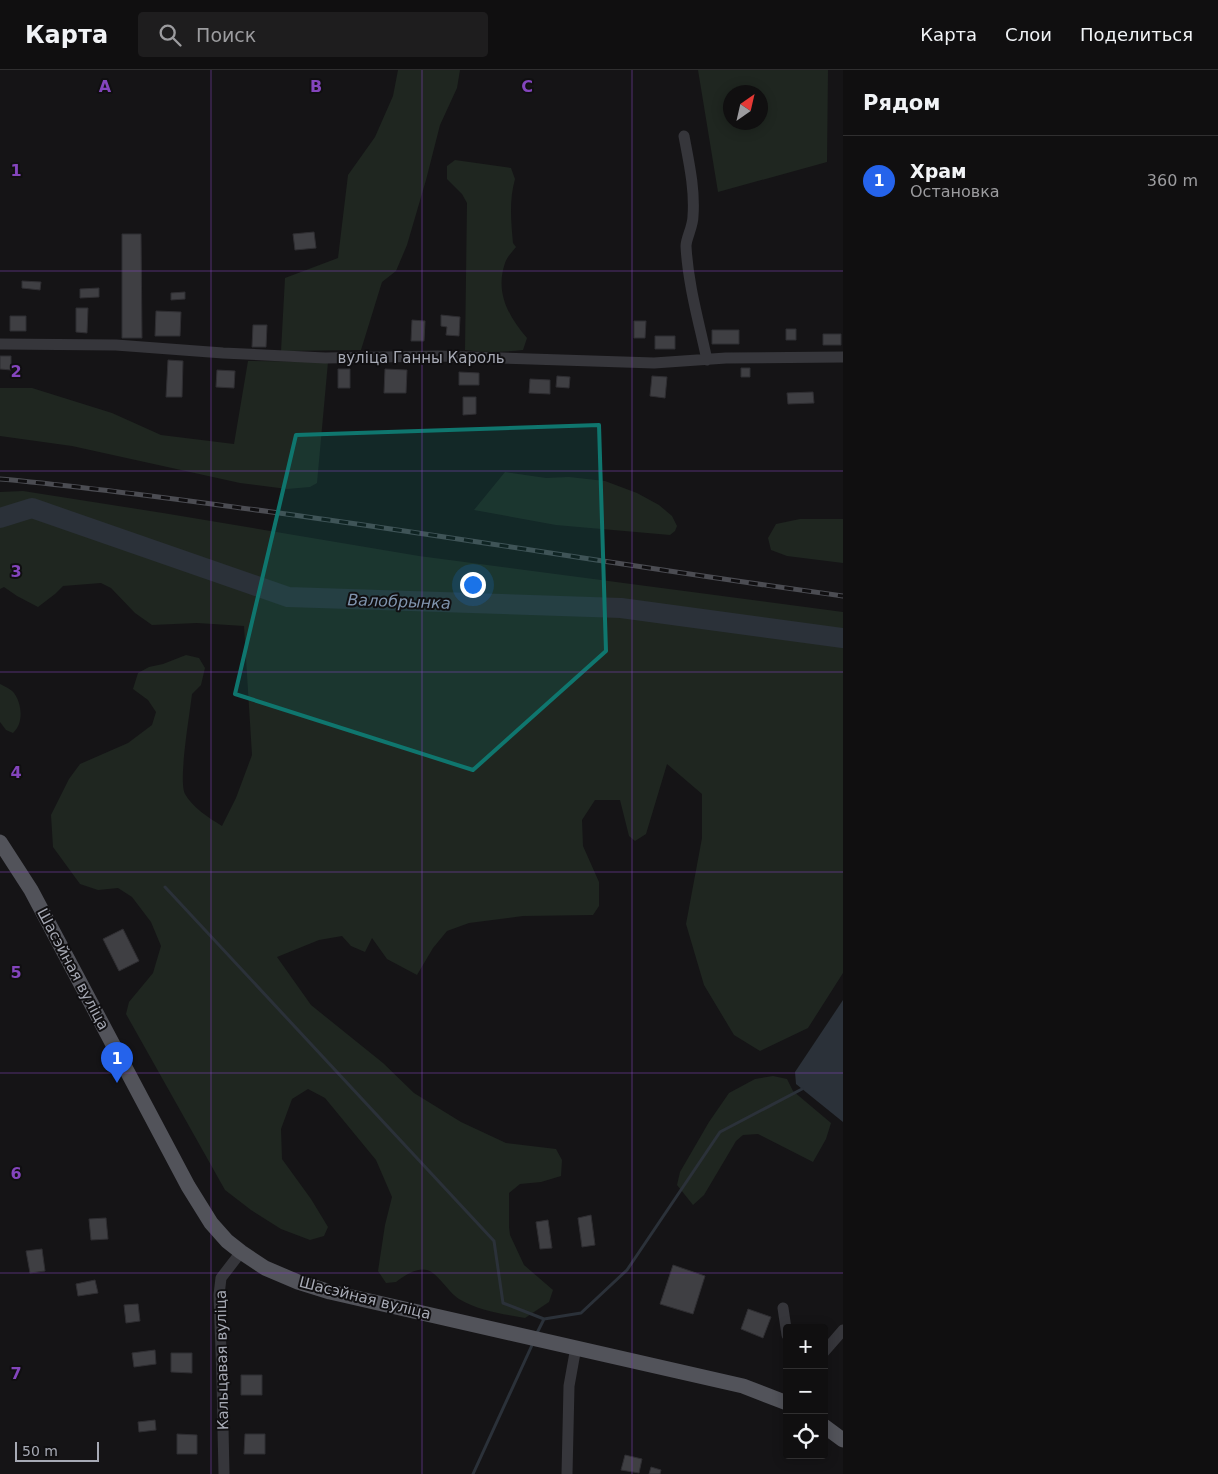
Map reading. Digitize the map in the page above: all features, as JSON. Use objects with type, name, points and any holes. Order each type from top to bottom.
[{"type":"main road","name":"Шасэйная вуліца","points":[[0,842],[31,890],[188,1186],[212,1223],[227,1241],[241,1252],[265,1268],[306,1285],[330,1292],[743,1386],[783,1400]]},
{"type":"main road","points":[[828,1429],[843,1440]]},
{"type":"street","points":[[684,136],[692,175],[694,205],[693,226],[686,243],[690,278],[707,360]]},
{"type":"street","name":"вуліца Ганны Кароль","points":[[0,344],[116,345],[325,358],[438,356],[654,364],[726,358],[843,357]]},
{"type":"street","name":"Кальцавая вуліца","points":[[224,1474],[219,1295],[222,1278],[241,1252]]},
{"type":"street","points":[[782,1308],[785,1324]]},
{"type":"street","points":[[828,1347],[843,1330]]},
{"type":"street","points":[[567,1474],[569,1386],[573,1347]]},
{"type":"highlighted area","points":[[599,425],[606,651],[473,770],[235,694],[296,435]]},
{"type":"shaded area","points":[[398,70],[460,70],[457,88],[440,125],[407,245],[396,271],[382,282],[361,350],[281,351],[285,278],[338,258],[348,175],[375,137],[393,96]]},
{"type":"shaded area","points":[[698,70],[828,70],[827,162],[718,192]]},
{"type":"shaded area","points":[[455,160],[511,168],[515,179],[511,211],[513,243],[516,247],[505,263],[502,284],[505,303],[509,312],[527,338],[523,350],[480,352],[465,350],[467,203],[462,194],[447,179],[447,166]]},
{"type":"shaded area","points":[[248,361],[328,362],[317,483],[310,487],[287,489],[240,483],[72,446],[0,436],[0,388],[32,388],[112,413],[161,435],[234,444]]},
{"type":"shaded area","points":[[505,472],[546,478],[569,477],[605,481],[637,493],[659,505],[672,516],[677,526],[670,535],[556,525],[474,510]]},
{"type":"shaded area","points":[[23,491],[419,556],[843,612],[843,973],[808,1028],[760,1051],[734,1035],[704,985],[686,924],[702,838],[702,794],[667,764],[646,834],[635,841],[629,836],[620,800],[595,800],[582,820],[583,846],[599,882],[599,906],[593,915],[523,916],[469,923],[447,931],[433,948],[417,975],[387,959],[372,938],[365,952],[351,946],[342,936],[319,940],[277,957],[311,1005],[383,1063],[414,1093],[461,1122],[506,1143],[556,1149],[562,1160],[561,1176],[541,1182],[520,1184],[509,1193],[510,1235],[524,1265],[553,1290],[549,1302],[525,1318],[491,1312],[467,1303],[455,1296],[435,1275],[427,1270],[415,1271],[396,1282],[386,1283],[378,1271],[385,1225],[392,1197],[376,1160],[325,1098],[308,1089],[292,1099],[281,1129],[282,1159],[311,1199],[328,1227],[324,1236],[310,1240],[281,1229],[251,1210],[225,1190],[126,1014],[129,1002],[153,973],[161,946],[151,922],[132,897],[118,888],[98,890],[80,884],[53,847],[51,815],[69,779],[80,764],[128,743],[152,725],[156,712],[148,700],[133,689],[138,673],[149,667],[186,655],[199,658],[205,668],[201,685],[192,694],[183,787],[185,794],[196,808],[222,826],[236,798],[252,755],[244,626],[197,623],[152,625],[135,613],[111,588],[101,583],[63,586],[38,607],[4,587],[0,589],[0,492]]},
{"type":"shaded area","points":[[800,519],[843,519],[843,563],[787,556],[771,550],[768,538],[776,524]]},
{"type":"shaded area","points":[[0,684],[13,692],[19,702],[20,719],[17,729],[13,733],[6,730],[0,722]]},
{"type":"shaded area","points":[[843,1000],[843,1122],[796,1084],[795,1072]]},
{"type":"shaded area","points":[[773,1076],[787,1079],[793,1091],[831,1123],[826,1139],[813,1162],[758,1134],[743,1135],[736,1141],[704,1195],[693,1205],[677,1185],[680,1172],[709,1122],[729,1093],[755,1079]]},
{"type":"building","points":[[314,232],[316,248],[295,250],[293,234]]},
{"type":"building","points":[[122,234],[141,234],[142,338],[122,338]]},
{"type":"building","points":[[22,281],[41,282],[40,290],[22,288]]},
{"type":"building","points":[[99,288],[99,297],[80,298],[80,289]]},
{"type":"building","points":[[185,292],[185,299],[171,300],[171,293]]},
{"type":"building","points":[[76,308],[88,308],[87,333],[76,332]]},
{"type":"building","points":[[156,311],[181,312],[180,336],[155,336]]},
{"type":"building","points":[[441,315],[460,317],[459,336],[446,335],[447,327],[441,326]]},
{"type":"building","points":[[10,316],[26,316],[26,331],[10,331]]},
{"type":"building","points":[[412,320],[425,321],[424,341],[411,341]]},
{"type":"building","points":[[634,321],[646,321],[645,338],[634,338]]},
{"type":"building","points":[[253,325],[267,325],[266,347],[252,347]]},
{"type":"building","points":[[786,329],[796,329],[796,340],[786,340]]},
{"type":"building","points":[[712,330],[739,330],[739,344],[712,344]]},
{"type":"building","points":[[823,334],[841,334],[841,345],[823,345]]},
{"type":"building","points":[[655,336],[675,336],[675,349],[655,349]]},
{"type":"building","points":[[0,356],[11,356],[11,370],[0,369]]},
{"type":"building","points":[[168,360],[183,361],[182,397],[166,397]]},
{"type":"building","points":[[741,368],[750,368],[750,377],[741,377]]},
{"type":"building","points":[[338,369],[350,369],[350,388],[338,388]]},
{"type":"building","points":[[385,369],[407,370],[406,393],[384,393]]},
{"type":"building","points":[[217,370],[235,371],[234,388],[216,387]]},
{"type":"building","points":[[459,372],[479,373],[479,385],[459,385]]},
{"type":"building","points":[[557,376],[570,377],[569,388],[556,387]]},
{"type":"building","points":[[652,376],[667,377],[665,398],[650,396]]},
{"type":"building","points":[[530,379],[550,380],[550,394],[529,393]]},
{"type":"building","points":[[813,392],[814,403],[788,404],[787,393]]},
{"type":"building","points":[[463,397],[476,397],[476,414],[463,415]]},
{"type":"building","points":[[123,929],[139,961],[119,971],[103,939]]},
{"type":"building","points":[[591,1215],[595,1245],[582,1247],[578,1218]]},
{"type":"building","points":[[106,1218],[108,1239],[91,1240],[89,1219]]},
{"type":"building","points":[[548,1220],[552,1248],[540,1249],[536,1222]]},
{"type":"building","points":[[42,1249],[45,1271],[30,1273],[26,1251]]},
{"type":"building","points":[[673,1265],[705,1276],[693,1314],[660,1304]]},
{"type":"building","points":[[95,1280],[98,1293],[78,1296],[76,1284]]},
{"type":"building","points":[[138,1304],[140,1321],[126,1323],[124,1305]]},
{"type":"building","points":[[748,1309],[771,1317],[763,1338],[741,1329]]},
{"type":"building","points":[[155,1350],[156,1364],[134,1367],[132,1353]]},
{"type":"building","points":[[171,1353],[192,1353],[192,1373],[171,1372]]},
{"type":"building","points":[[241,1375],[262,1375],[262,1395],[241,1395]]},
{"type":"building","points":[[155,1420],[156,1430],[139,1432],[138,1422]]},
{"type":"building","points":[[177,1434],[197,1435],[197,1454],[177,1454]]},
{"type":"building","points":[[245,1434],[265,1434],[265,1454],[244,1454]]},
{"type":"building","points":[[625,1455],[642,1459],[639,1473],[621,1470]]},
{"type":"building","points":[[651,1467],[661,1470],[660,1474],[649,1474]]},
{"type":"waterway","name":"Валобрынка","points":[[0,518],[32,508],[288,597],[621,608],[843,638]]},
{"type":"waterway","points":[[165,887],[494,1241],[503,1303],[544,1319]]},
{"type":"waterway","points":[[536,1335],[544,1319],[581,1313],[627,1270],[720,1132],[802,1089]]},
{"type":"waterway","points":[[473,1474],[533,1343]]},
{"type":"railway","points":[[0,479],[272,512],[843,596]]},
{"type":"place","name":"Храм","points":[[117,1083]]}]
